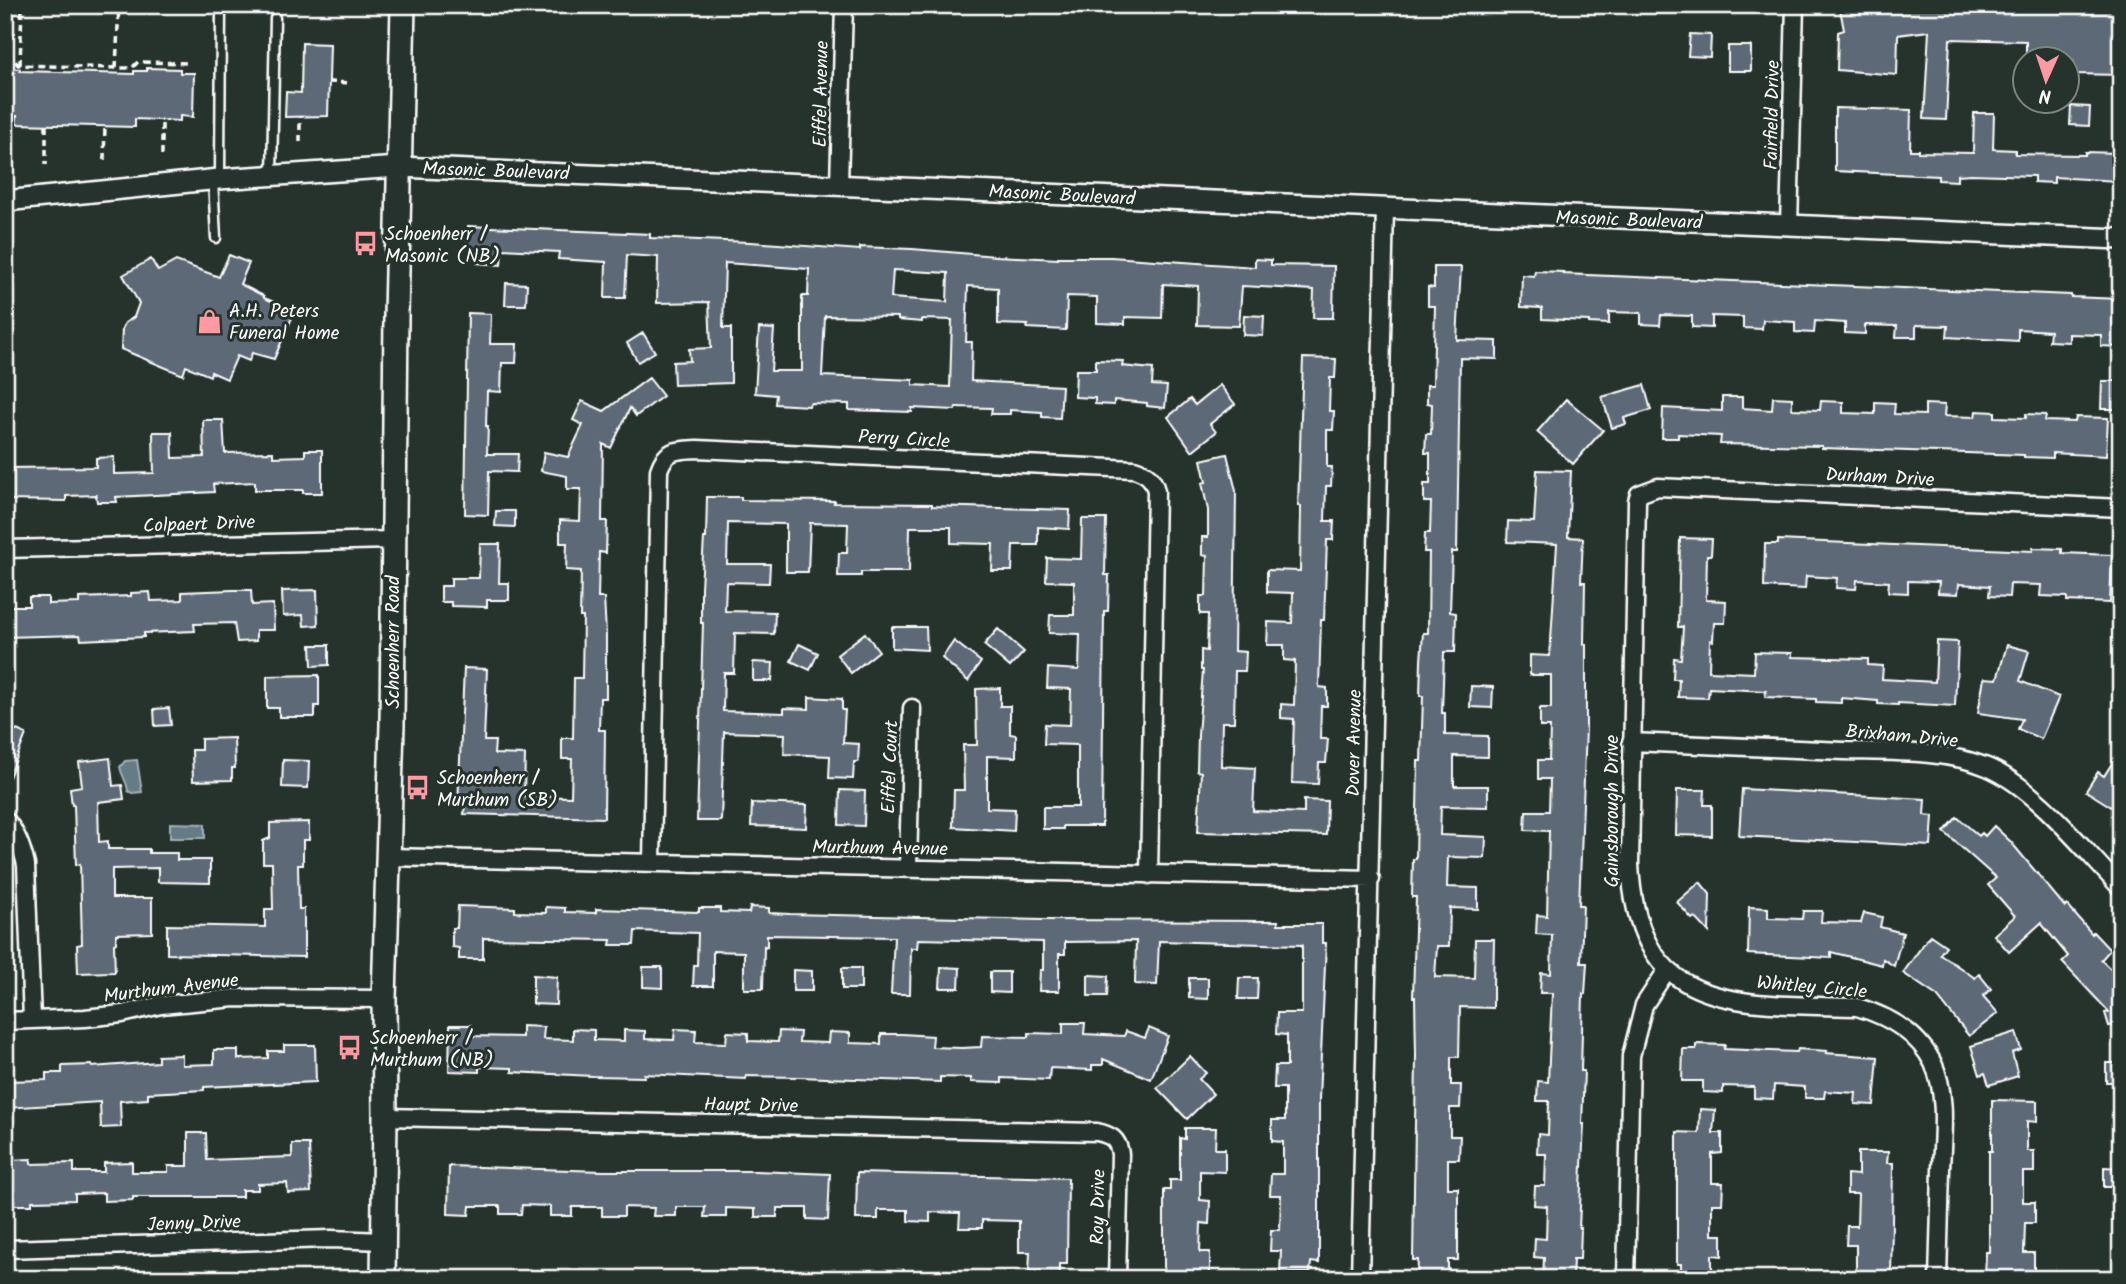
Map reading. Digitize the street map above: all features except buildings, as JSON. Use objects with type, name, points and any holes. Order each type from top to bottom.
[{"type":"main road","name":"Schoenherr Road","points":[[383,1279],[384,999],[392,725],[403,5]]},
{"type":"street","name":"Eiffel Avenue","points":[[839,184],[844,5]]},
{"type":"street","name":"Fairfield Drive","points":[[1789,226],[1795,5]]},
{"type":"street","name":"Masonic Boulevard","points":[[5,201],[216,179],[399,167],[2121,239]]},
{"type":"street","name":"Dover Avenue","points":[[1360,1279],[1385,208]]},
{"type":"street","name":"Perry Circle","points":[[652,863],[659,470],[670,452],[697,449],[1124,469],[1144,472],[1151,478],[1156,491],[1149,874]]},
{"type":"street","name":"Durham Drive","points":[[1639,494],[1658,487],[2121,508]]},
{"type":"street","name":"Gainsborough Drive","points":[[1639,494],[1636,509],[1632,895],[1638,922],[1649,947],[1667,970]]},
{"type":"street","name":"Colpaert Drive","points":[[5,549],[393,540]]},
{"type":"street","name":"Eiffel Court","points":[[908,868],[912,708]]},
{"type":"street","name":"Brixham Drive","points":[[1632,742],[1899,753],[1957,758],[1996,772],[2023,790],[2121,888]]},
{"type":"street","points":[[5,819],[14,829],[26,865],[32,1020]]},
{"type":"street","name":"Murthum Avenue","points":[[388,857],[1371,879]]},
{"type":"street","points":[[1626,1279],[1631,1056],[1644,1005],[1667,970]]},
{"type":"street","name":"Whitley Circle","points":[[1667,970],[1701,991],[1737,1001],[1857,1007],[1875,1012],[1893,1021],[1923,1047],[1933,1064],[1942,1100],[1938,1279]]},
{"type":"street","name":"Murthum Avenue","points":[[5,1021],[122,1014],[162,1006],[235,999],[384,999]]},
{"type":"street","name":"Haupt Drive","points":[[385,1117],[1097,1132],[1114,1138]]},
{"type":"street","name":"Roy Drive","points":[[1114,1138],[1120,1154],[1117,1279]]},
{"type":"street","name":"Jenny Drive","points":[[5,1249],[331,1239],[384,1241]]},
{"type":"lane","points":[[216,239],[221,5]]},
{"type":"lane","points":[[272,175],[275,18]]},
{"type":"path","points":[[20,65],[22,5]]},
{"type":"path","points":[[116,68],[119,5]]},
{"type":"path","points":[[5,58],[13,58],[20,65],[116,68],[132,68],[138,62],[189,63]]},
{"type":"path","points":[[163,69],[164,62]]},
{"type":"path","points":[[48,66],[48,72]]},
{"type":"path","points":[[105,74],[106,67]]},
{"type":"path","points":[[328,82],[352,83]]},
{"type":"path","points":[[300,117],[300,142]]},
{"type":"path","points":[[162,120],[162,155]]},
{"type":"path","points":[[46,125],[47,165]]},
{"type":"path","points":[[104,160],[105,126]]},
{"type":"water","points":[[137,760],[142,792],[132,793],[128,791],[120,767],[125,761]]},
{"type":"water","points":[[170,823],[205,824],[205,838],[170,838]]},
{"type":"place","name":"Schoenherr / Masonic (NB)","points":[[365,244]]},
{"type":"place","name":"A.H. Peters Funeral Home","points":[[209,321]]},
{"type":"place","name":"Schoenherr / Murthum (SB)","points":[[417,788]]},
{"type":"place","name":"Schoenherr / Murthum (NB)","points":[[350,1048]]}]
